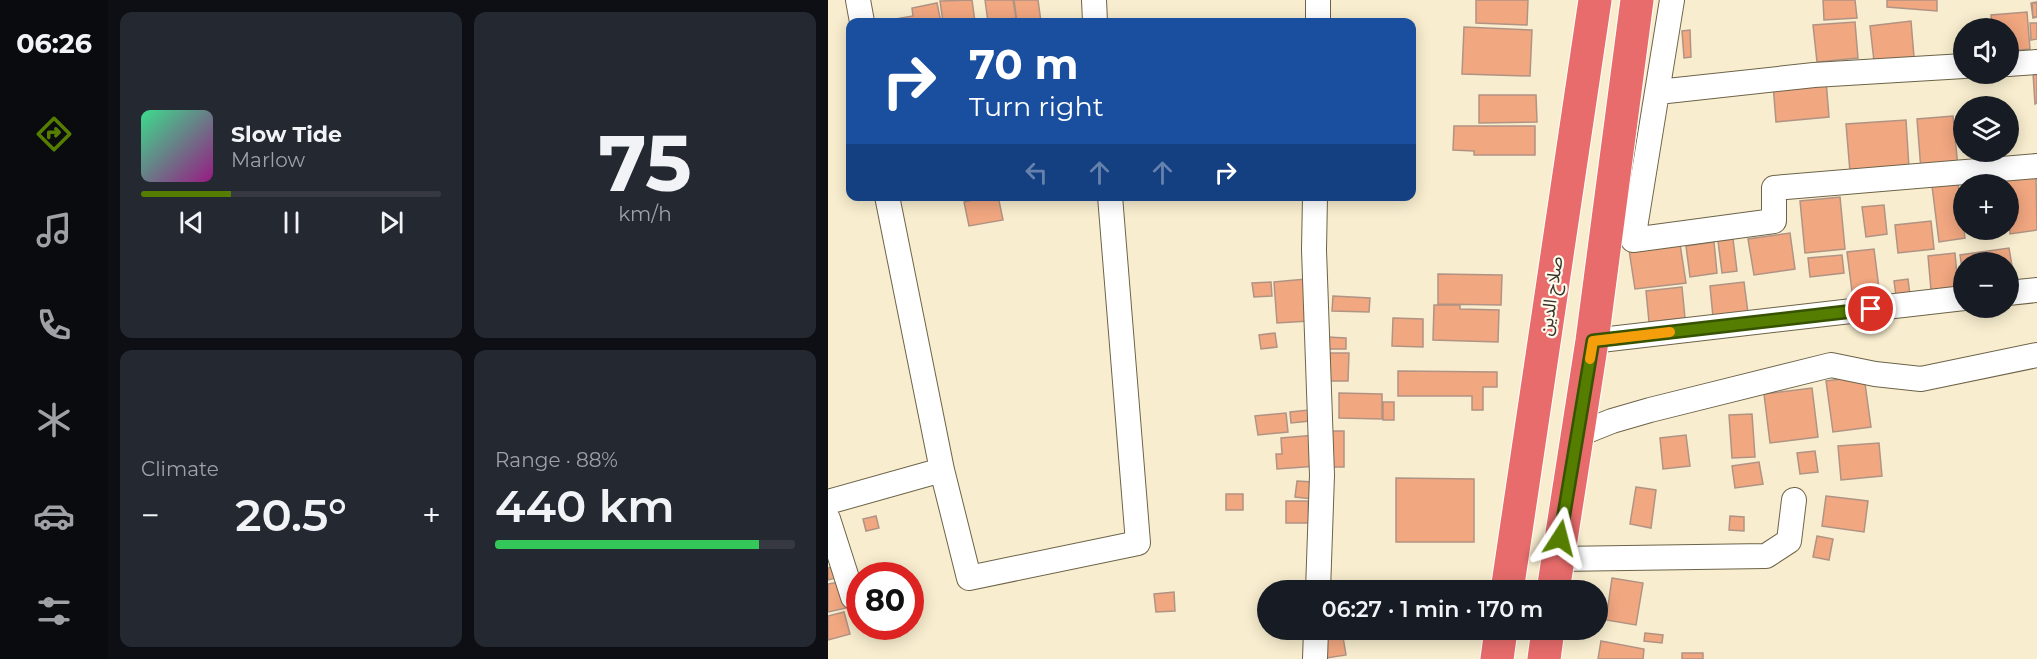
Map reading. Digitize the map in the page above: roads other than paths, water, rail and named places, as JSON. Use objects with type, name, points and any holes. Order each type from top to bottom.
[{"type":"highway","name":"صلاح الدين","points":[[1509,580],[1594,0]]},
{"type":"highway","points":[[1554,580],[1593,341],[1637,0]]},
{"type":"highway","points":[[1497,659],[1500,640]]},
{"type":"highway","points":[[1544,659],[1547,640]]},
{"type":"street","points":[[858,0],[861,18]]},
{"type":"street","points":[[1094,0],[1095,18]]},
{"type":"street","points":[[1318,0],[1318,18]]},
{"type":"street","points":[[1672,0],[1633,240],[1774,221],[1774,188],[2037,166]]},
{"type":"street","points":[[2019,63],[2037,62]]},
{"type":"street","points":[[1658,92],[1814,75],[1953,67]]},
{"type":"street","points":[[888,201],[942,470],[969,578],[1138,543],[1110,201]]},
{"type":"street","points":[[1315,201],[1314,250],[1322,475],[1318,580]]},
{"type":"street","points":[[2019,292],[2037,290]]},
{"type":"street","points":[[1593,341],[1953,299]]},
{"type":"street","points":[[1577,435],[1612,421],[1671,404],[1831,365],[1875,374],[1921,379],[2037,355]]},
{"type":"street","points":[[828,502],[942,470]]},
{"type":"street","points":[[1557,559],[1766,556],[1789,541],[1794,500]]},
{"type":"street","points":[[828,519],[846,575]]},
{"type":"street","points":[[1315,659],[1316,640]]}]
